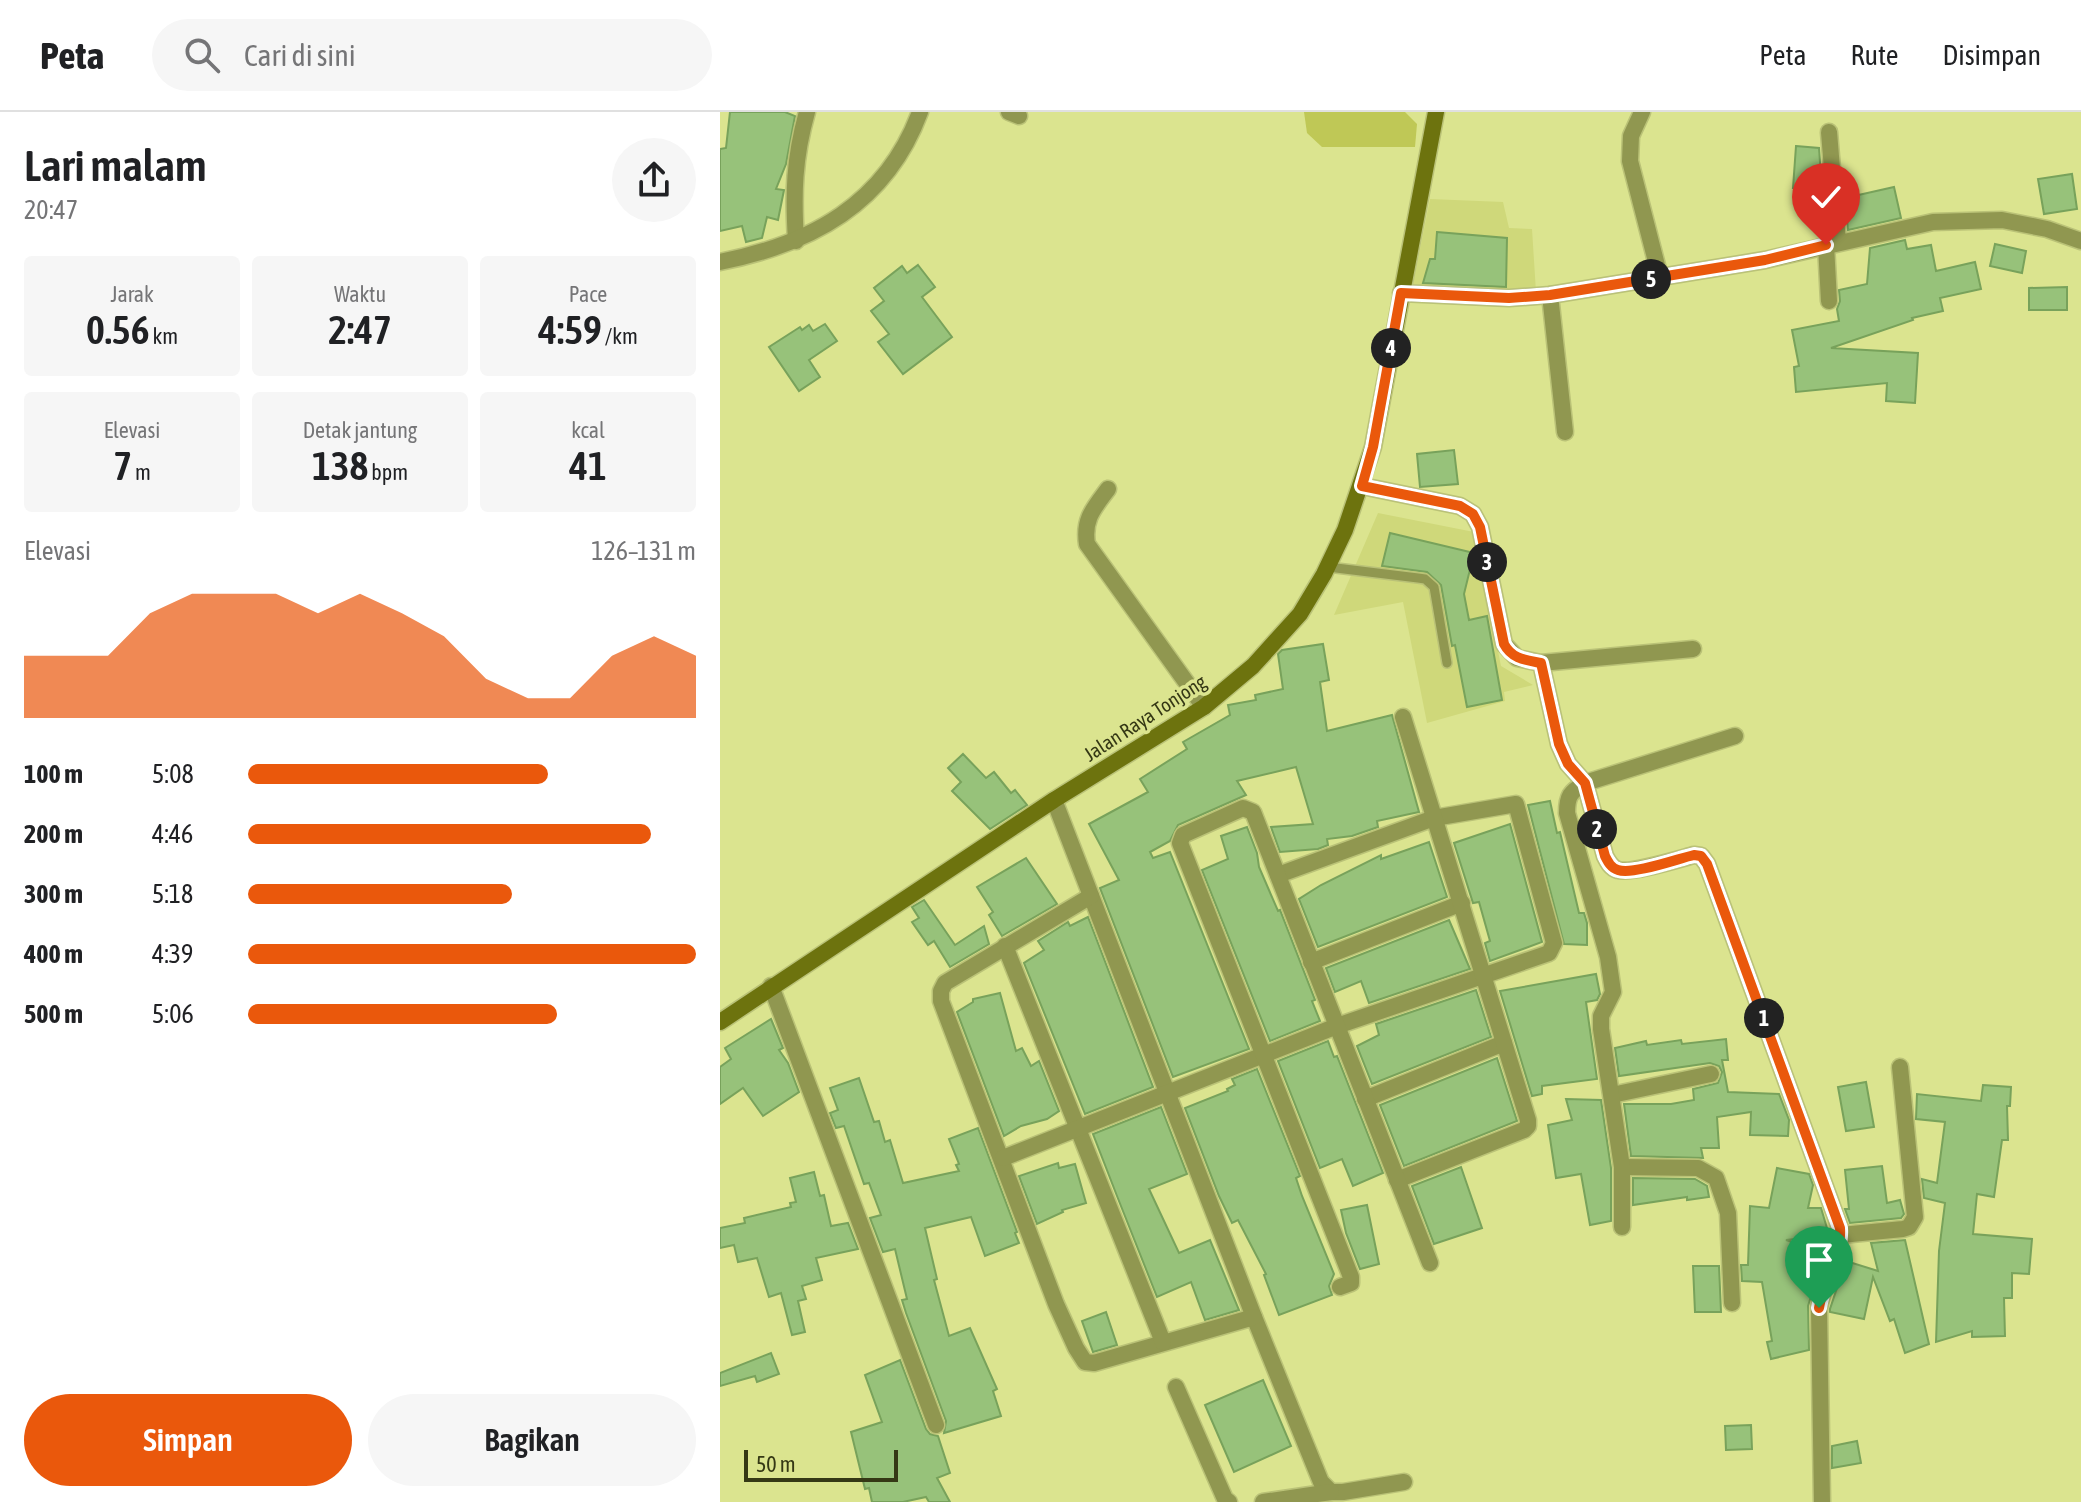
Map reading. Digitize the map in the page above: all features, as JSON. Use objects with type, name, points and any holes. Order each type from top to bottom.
[{"type":"main road","name":"Jalan Raya Tonjong","points":[[720,1022],[1054,800],[1204,707],[1253,666],[1300,614],[1328,567],[1362,486],[1373,447],[1436,112]]},
{"type":"street","points":[[796,241],[794,167],[807,112]]},
{"type":"street","points":[[720,262],[754,256],[796,241],[860,203],[891,168],[920,112]]},
{"type":"street","points":[[1642,112],[1631,136],[1630,161],[1660,277]]},
{"type":"street","points":[[1829,132],[1832,243],[1829,301]]},
{"type":"street","points":[[1401,293],[1509,298],[1550,295],[1765,260],[1933,222],[2002,220],[2047,229],[2081,241]]},
{"type":"street","points":[[1550,295],[1565,432]]},
{"type":"street","points":[[1362,486],[1460,506],[1473,514],[1480,527],[1504,644],[1507,651],[1517,658],[1541,663],[1693,649]]},
{"type":"street","points":[[1108,489],[1088,516],[1084,529],[1087,544],[1204,707]]},
{"type":"street","points":[[1541,663],[1559,744],[1568,764],[1585,783],[1610,866],[1619,871],[1630,870],[1694,855],[1701,856],[1707,864],[1838,1218],[1841,1235],[1821,1293],[1819,1308],[1822,1502]]},
{"type":"street","points":[[1397,1180],[1528,1126],[1485,976],[1403,717]]},
{"type":"street","points":[[1622,1227],[1622,1167],[1601,1029],[1601,1016],[1613,992],[1608,957],[1567,813],[1570,791],[1585,783],[1735,736]]},
{"type":"street","points":[[1054,800],[1254,1317],[1321,1482],[1331,1492]]},
{"type":"street","points":[[1003,1158],[1337,1026],[1485,976],[1553,949],[1554,943],[1518,808],[1511,803],[1434,818],[1278,875]]},
{"type":"street","points":[[1340,1287],[1351,1283],[1351,1277],[1180,838],[1243,808],[1253,812],[1430,1263]]},
{"type":"street","points":[[1091,896],[945,983],[941,991],[941,1001],[1056,1304],[1085,1362],[1098,1362],[1254,1317]]},
{"type":"street","points":[[1311,962],[1462,903]]},
{"type":"street","points":[[1005,946],[1163,1342]]},
{"type":"street","points":[[771,986],[936,1425]]},
{"type":"street","points":[[1365,1099],[1504,1043]]},
{"type":"street","points":[[1841,1235],[1903,1229],[1909,1227],[1915,1217],[1900,1067]]},
{"type":"street","points":[[1612,1095],[1711,1074]]},
{"type":"street","points":[[1622,1167],[1698,1168],[1716,1178],[1728,1213],[1732,1303]]},
{"type":"street","points":[[1176,1387],[1229,1502]]},
{"type":"street","points":[[1263,1502],[1404,1482]]},
{"type":"lane","points":[[1328,567],[1418,578],[1430,583],[1434,587],[1447,663]]},
{"type":"shaded area","points":[[1304,112],[1405,112],[1417,124],[1415,147],[1322,147],[1307,133]]},
{"type":"shaded area","points":[[1430,199],[1503,202],[1509,228],[1532,229],[1536,292],[1412,289]]},
{"type":"shaded area","points":[[1378,513],[1474,532],[1501,666],[1533,685],[1504,692],[1505,701],[1427,723],[1403,602],[1334,615]]},
{"type":"building","points":[[730,112],[785,112],[795,116],[786,164],[776,189],[784,190],[778,220],[767,217],[762,238],[746,242],[742,226],[720,231],[720,149],[726,148]]},
{"type":"building","points":[[1796,146],[1819,148],[1822,191],[1793,188]]},
{"type":"building","points":[[2072,174],[2077,209],[2044,214],[2038,179]]},
{"type":"building","points":[[1894,187],[1901,218],[1848,230],[1845,198]]},
{"type":"building","points":[[1437,232],[1507,238],[1506,287],[1423,283],[1430,259],[1435,259]]},
{"type":"building","points":[[1905,240],[1907,249],[1931,245],[1936,271],[1975,262],[1981,289],[1940,298],[1943,311],[1912,318],[1831,348],[1918,353],[1915,403],[1886,401],[1887,383],[1796,392],[1794,367],[1799,366],[1792,330],[1839,321],[1839,290],[1867,284],[1870,248]]},
{"type":"building","points":[[1995,244],[2026,251],[2022,273],[1990,266]]},
{"type":"building","points":[[918,265],[935,287],[922,297],[952,337],[903,374],[878,342],[889,334],[871,311],[884,301],[874,288],[902,266],[907,273]]},
{"type":"building","points":[[2067,287],[2067,310],[2029,310],[2029,288]]},
{"type":"building","points":[[825,324],[837,341],[809,360],[820,377],[799,391],[769,347],[800,327],[802,330],[809,325],[813,331]]},
{"type":"building","points":[[1454,450],[1458,484],[1420,487],[1417,454]]},
{"type":"building","points":[[1390,533],[1474,553],[1464,594],[1469,620],[1487,616],[1502,700],[1467,707],[1441,585],[1427,572],[1382,566]]},
{"type":"building","points":[[1323,644],[1329,680],[1320,682],[1327,731],[1392,715],[1419,812],[1377,821],[1378,827],[1352,836],[1327,839],[1328,845],[1318,849],[1280,852],[1271,827],[1313,824],[1296,767],[1237,781],[1246,795],[1178,825],[1170,841],[1150,852],[1153,858],[1170,852],[1249,1049],[1173,1077],[1100,888],[1119,880],[1089,824],[1148,792],[1140,779],[1187,749],[1183,742],[1230,715],[1228,705],[1256,700],[1255,695],[1283,689],[1278,654],[1282,650]]},
{"type":"building","points":[[963,754],[986,778],[994,772],[1011,793],[1015,790],[1027,805],[990,829],[952,791],[961,782],[948,768]]},
{"type":"building","points":[[1550,801],[1579,913],[1584,913],[1587,923],[1587,945],[1564,944],[1528,805]]},
{"type":"building","points":[[1510,824],[1542,942],[1490,961],[1485,943],[1490,941],[1479,902],[1473,903],[1454,843]]},
{"type":"building","points":[[1247,827],[1259,867],[1280,910],[1315,1000],[1312,1001],[1320,1021],[1270,1041],[1202,870],[1228,859],[1221,836]]},
{"type":"building","points":[[1429,842],[1447,897],[1318,947],[1299,899],[1381,855],[1381,859]]},
{"type":"building","points":[[1026,858],[1057,904],[1002,936],[989,915],[993,912],[977,887]]},
{"type":"building","points":[[924,900],[955,945],[984,926],[989,944],[950,967],[934,941],[928,945],[912,922],[919,918],[912,907]]},
{"type":"building","points":[[1088,917],[1153,1087],[1085,1114],[1024,963],[1044,950],[1038,941],[1068,922],[1070,926]]},
{"type":"building","points":[[1449,920],[1470,969],[1369,1003],[1361,981],[1335,992],[1326,968]]},
{"type":"building","points":[[1596,974],[1600,994],[1597,1000],[1586,1002],[1597,1079],[1542,1086],[1542,1094],[1532,1096],[1500,991]]},
{"type":"building","points":[[1476,990],[1491,1037],[1372,1084],[1357,1046],[1379,1035],[1376,1024]]},
{"type":"building","points":[[1000,993],[1016,1051],[1022,1048],[1031,1066],[1039,1061],[1059,1111],[1004,1136],[957,1012],[973,999]]},
{"type":"building","points":[[771,1019],[783,1048],[779,1050],[788,1063],[799,1092],[763,1116],[743,1088],[720,1104],[720,1067],[731,1059],[725,1048]]},
{"type":"building","points":[[1726,1039],[1728,1060],[1722,1060],[1728,1092],[1779,1094],[1789,1120],[1788,1136],[1750,1135],[1751,1112],[1717,1117],[1719,1148],[1701,1148],[1703,1158],[1631,1156],[1624,1104],[1671,1104],[1694,1100],[1693,1089],[1718,1083],[1722,1072],[1719,1066],[1710,1063],[1619,1076],[1615,1048],[1646,1041],[1647,1045],[1681,1040],[1682,1044]]},
{"type":"building","points":[[1328,1041],[1334,1057],[1337,1056],[1383,1173],[1353,1186],[1342,1159],[1320,1168],[1278,1061]]},
{"type":"building","points":[[1497,1058],[1517,1121],[1404,1166],[1380,1105]]},
{"type":"building","points":[[1257,1069],[1300,1176],[1296,1178],[1302,1196],[1334,1274],[1329,1286],[1332,1295],[1279,1315],[1266,1274],[1238,1220],[1232,1223],[1219,1196],[1185,1108],[1228,1091],[1235,1085],[1232,1079]]},
{"type":"building","points":[[859,1078],[874,1122],[879,1121],[885,1142],[890,1140],[903,1183],[959,1171],[949,1139],[978,1128],[1019,1243],[985,1256],[971,1217],[925,1228],[937,1279],[934,1280],[949,1336],[970,1328],[997,1389],[993,1391],[1001,1416],[944,1433],[946,1421],[902,1300],[907,1299],[895,1249],[883,1252],[870,1218],[881,1215],[869,1183],[864,1184],[844,1126],[836,1128],[830,1113],[838,1110],[830,1088]]},
{"type":"building","points":[[1866,1082],[1874,1127],[1846,1131],[1838,1087]]},
{"type":"building","points":[[1983,1085],[2011,1087],[2010,1106],[2007,1106],[2008,1140],[2002,1140],[1994,1197],[1977,1194],[1973,1234],[2032,1239],[2029,1274],[2012,1273],[2012,1298],[2004,1298],[2005,1336],[1972,1337],[1972,1331],[1936,1342],[1939,1251],[1945,1203],[1924,1198],[1922,1179],[1937,1183],[1945,1122],[1916,1119],[1917,1094],[1981,1101]]},
{"type":"building","points":[[1566,1099],[1601,1100],[1611,1168],[1611,1221],[1590,1225],[1581,1174],[1556,1178],[1548,1125],[1572,1120]]},
{"type":"building","points":[[1161,1107],[1187,1174],[1149,1189],[1179,1253],[1210,1240],[1239,1310],[1205,1320],[1191,1282],[1157,1297],[1093,1134]]},
{"type":"building","points":[[1058,1163],[1059,1168],[1075,1164],[1086,1203],[1062,1210],[1037,1224],[1019,1176]]},
{"type":"building","points":[[1882,1166],[1887,1203],[1900,1200],[1904,1214],[1901,1218],[1850,1223],[1845,1209],[1849,1209],[1845,1170]]},
{"type":"building","points":[[1461,1167],[1482,1228],[1434,1244],[1412,1186]]},
{"type":"building","points":[[1777,1168],[1809,1174],[1813,1185],[1808,1208],[1821,1208],[1829,1235],[1786,1240],[1825,1253],[1808,1306],[1809,1350],[1771,1359],[1767,1342],[1772,1341],[1762,1282],[1742,1281],[1741,1265],[1748,1265],[1750,1206],[1769,1208]]},
{"type":"building","points":[[814,1172],[820,1196],[824,1195],[831,1226],[848,1223],[858,1249],[816,1258],[822,1280],[802,1286],[806,1299],[798,1301],[805,1332],[792,1335],[781,1293],[769,1297],[757,1258],[738,1262],[734,1245],[720,1248],[720,1228],[745,1223],[744,1218],[791,1207],[790,1203],[796,1202],[790,1178]]},
{"type":"building","points":[[1633,1178],[1695,1179],[1707,1186],[1709,1197],[1633,1205]]},
{"type":"building","points":[[1367,1205],[1379,1264],[1360,1269],[1341,1210]]},
{"type":"building","points":[[1905,1240],[1929,1344],[1905,1353],[1894,1319],[1890,1321],[1873,1277],[1864,1319],[1830,1312],[1830,1309],[1846,1261],[1878,1271],[1871,1243]]},
{"type":"building","points":[[1693,1266],[1719,1266],[1721,1312],[1695,1312]]},
{"type":"building","points":[[1106,1312],[1117,1345],[1093,1352],[1082,1321]]},
{"type":"building","points":[[771,1353],[779,1374],[757,1382],[755,1376],[720,1386],[720,1373]]},
{"type":"building","points":[[900,1360],[926,1429],[938,1436],[950,1473],[937,1478],[950,1502],[929,1502],[926,1497],[903,1502],[872,1502],[869,1488],[865,1489],[851,1432],[882,1422],[865,1375]]},
{"type":"building","points":[[1263,1380],[1291,1446],[1234,1472],[1205,1405]]},
{"type":"building","points":[[1751,1425],[1752,1449],[1726,1450],[1725,1426]]},
{"type":"building","points":[[1857,1441],[1861,1463],[1832,1468],[1832,1446]]},
{"type":"route","points":[[1819,1308],[1821,1293],[1841,1235],[1838,1218],[1707,864],[1701,856],[1694,855],[1630,870],[1619,871],[1610,866],[1585,783],[1568,764],[1559,744],[1541,663],[1511,655],[1504,644],[1480,527],[1473,514],[1460,506],[1362,486],[1373,447],[1401,293],[1509,298],[1550,295],[1765,260],[1826,245]]}]
